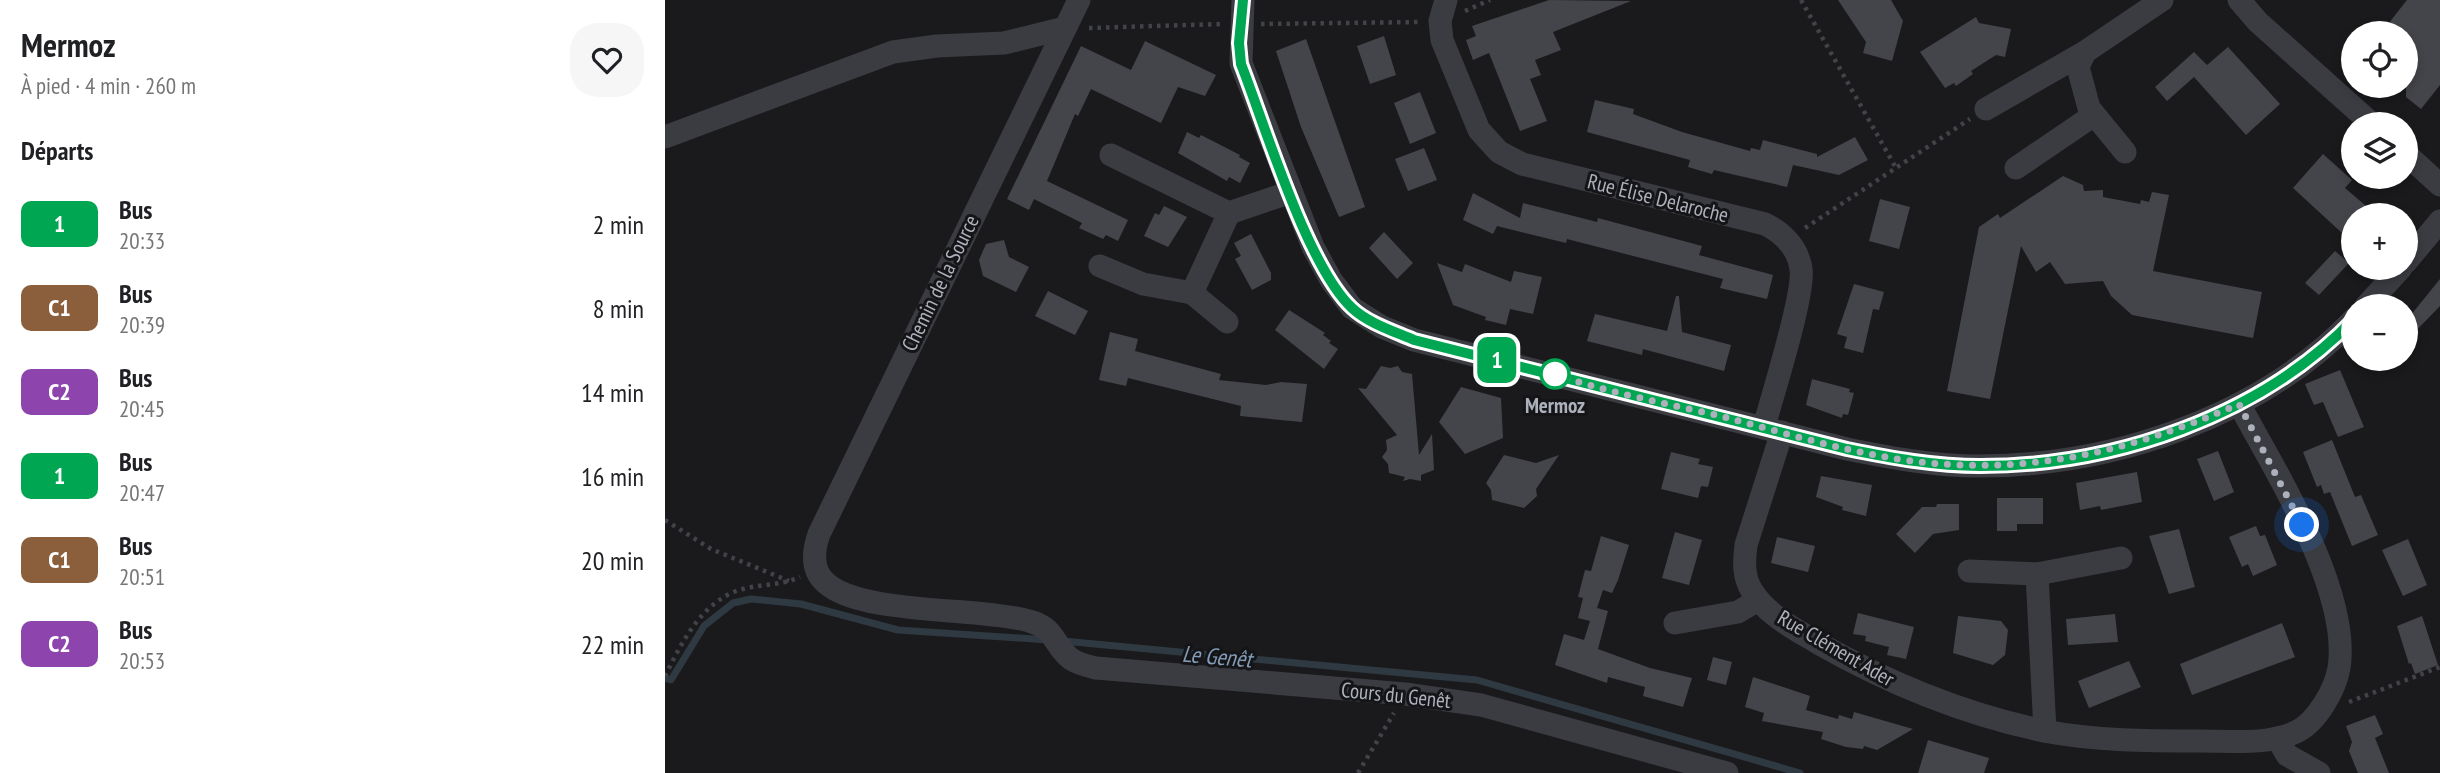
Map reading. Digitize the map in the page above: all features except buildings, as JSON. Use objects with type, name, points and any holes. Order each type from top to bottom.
[{"type":"street","name":"Chemin de la Source","points":[[816,570],[815,545],[828,513],[1079,0]]},
{"type":"street","points":[[1243,0],[1240,24],[1241,64],[1313,247],[1331,280],[1352,308],[1382,327],[1414,340],[1898,459],[1980,466],[2080,457],[2136,444],[2239,404],[2310,357],[2341,330]]},
{"type":"street","points":[[1986,108],[2085,52],[2162,0]]},
{"type":"street","points":[[2239,0],[2258,22],[2359,112]]},
{"type":"street","name":"Rue Élise Delaroche","points":[[1443,11],[1442,40],[1479,130],[1499,152],[1522,164],[1765,224],[1785,237]]},
{"type":"street","points":[[665,137],[893,52],[937,46],[1003,43],[1065,29]]},
{"type":"street","points":[[2085,52],[2078,67],[2080,81],[2094,115],[2125,152]]},
{"type":"street","points":[[2016,168],[2094,115]]},
{"type":"street","points":[[1111,155],[1229,213],[1291,192]]},
{"type":"street","points":[[2418,165],[2440,185]]},
{"type":"street","points":[[1192,293],[1229,213]]},
{"type":"street","points":[[2418,248],[2440,221]]},
{"type":"street","points":[[1773,430],[1802,279],[1796,253],[1785,237]]},
{"type":"street","points":[[1100,266],[1143,284],[1192,293],[1227,321]]},
{"type":"street","points":[[2377,294],[2390,280]]},
{"type":"street","name":"Rue Clément Ader","points":[[1773,430],[1745,554],[1747,578],[1758,600],[1784,623],[1858,666],[1933,701],[2045,731],[2121,740],[2251,741],[2277,738],[2298,731],[2317,713],[2328,697],[2339,669],[2340,636],[2326,584],[2295,506],[2239,404]]},
{"type":"street","points":[[1969,572],[2037,574],[2121,558]]},
{"type":"street","name":"Cours du Genêt","points":[[816,570],[825,582],[853,596],[913,607],[1027,620],[1058,641],[1071,659],[1096,668],[1405,694],[1481,705],[1727,773]]},
{"type":"street","points":[[2037,574],[2045,731]]},
{"type":"street","points":[[1675,623],[1738,612],[1758,600]]},
{"type":"street","points":[[2277,738],[2287,755],[2319,773]]},
{"type":"path","points":[[1065,29],[1240,24],[1443,11],[1490,0]]},
{"type":"path","points":[[1801,0],[1896,168]]},
{"type":"path","points":[[1785,237],[1986,108]]},
{"type":"path","points":[[665,520],[711,549],[790,582]]},
{"type":"path","points":[[665,676],[695,625],[716,601],[744,589],[790,582],[816,570]]},
{"type":"path","points":[[2328,697],[2348,702],[2440,667]]},
{"type":"path","points":[[1358,773],[1405,694]]},
{"type":"waterway","name":"Le Genêt","points":[[665,678],[671,680],[704,626],[733,603],[751,599],[801,604],[898,630],[1048,640]]},
{"type":"waterway","name":"Le Genêt","points":[[1063,641],[1477,680],[1800,773]]},
{"type":"bus line","name":"1","points":[[1243,0],[1239,43],[1241,64],[1313,247],[1331,280],[1352,308],[1382,327],[1414,340],[1847,449],[1898,459],[1980,466],[2080,457],[2136,444],[2190,425],[2239,404],[2310,357],[2341,331]]},
{"type":"place","name":"Mermoz","points":[[1555,374]]},
{"type":"route","points":[[1555,374],[1847,449],[1898,459],[1980,466],[2080,457],[2136,444],[2239,404],[2295,506],[2302,525]]}]
